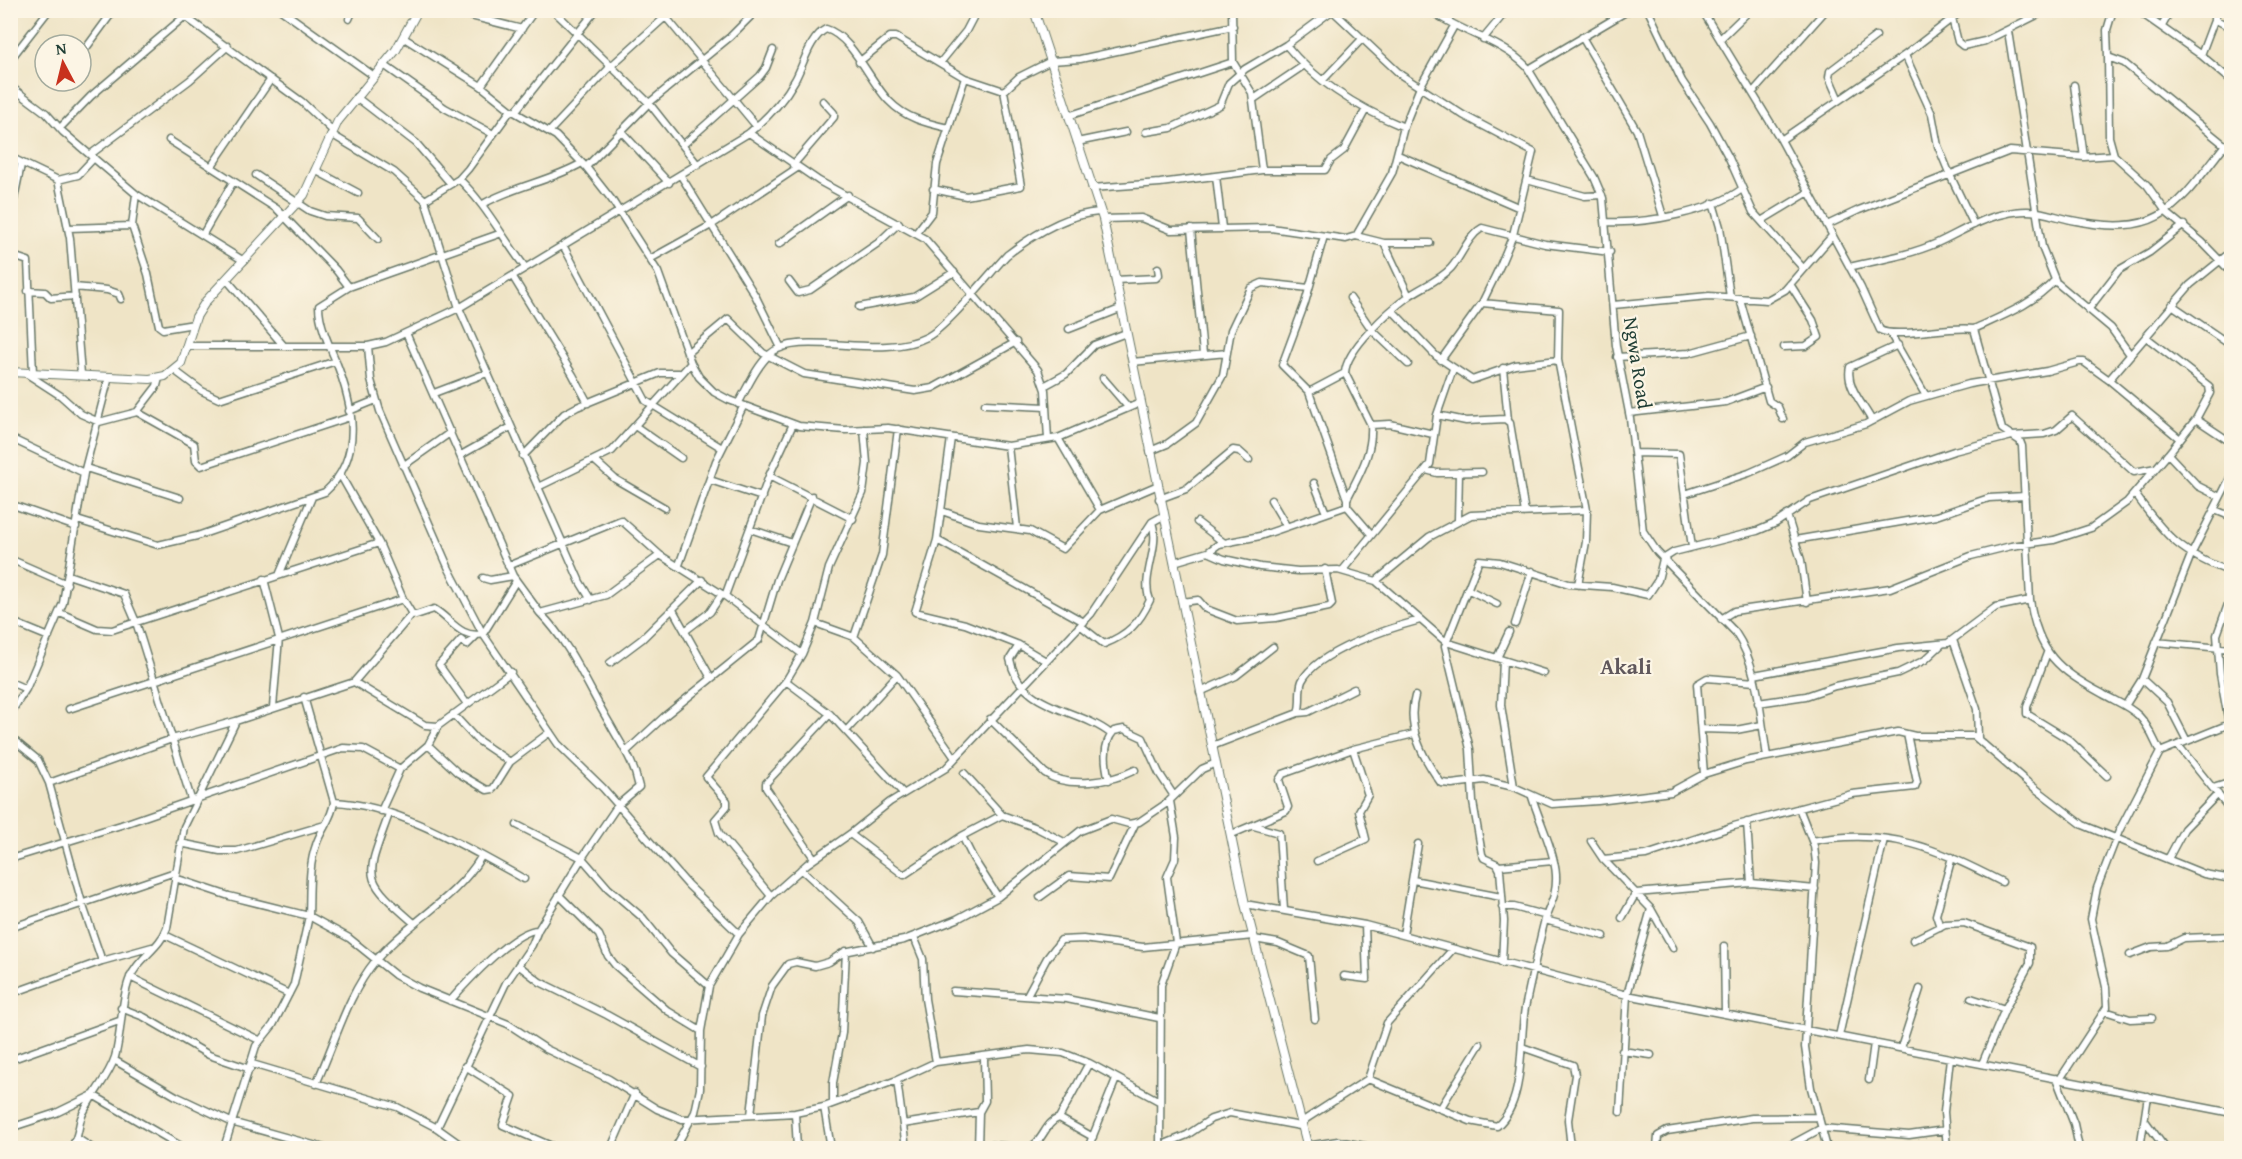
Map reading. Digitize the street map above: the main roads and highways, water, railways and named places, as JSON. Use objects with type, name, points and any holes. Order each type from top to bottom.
[{"type":"district","name":"Akali","points":[[1626,666]]}]
